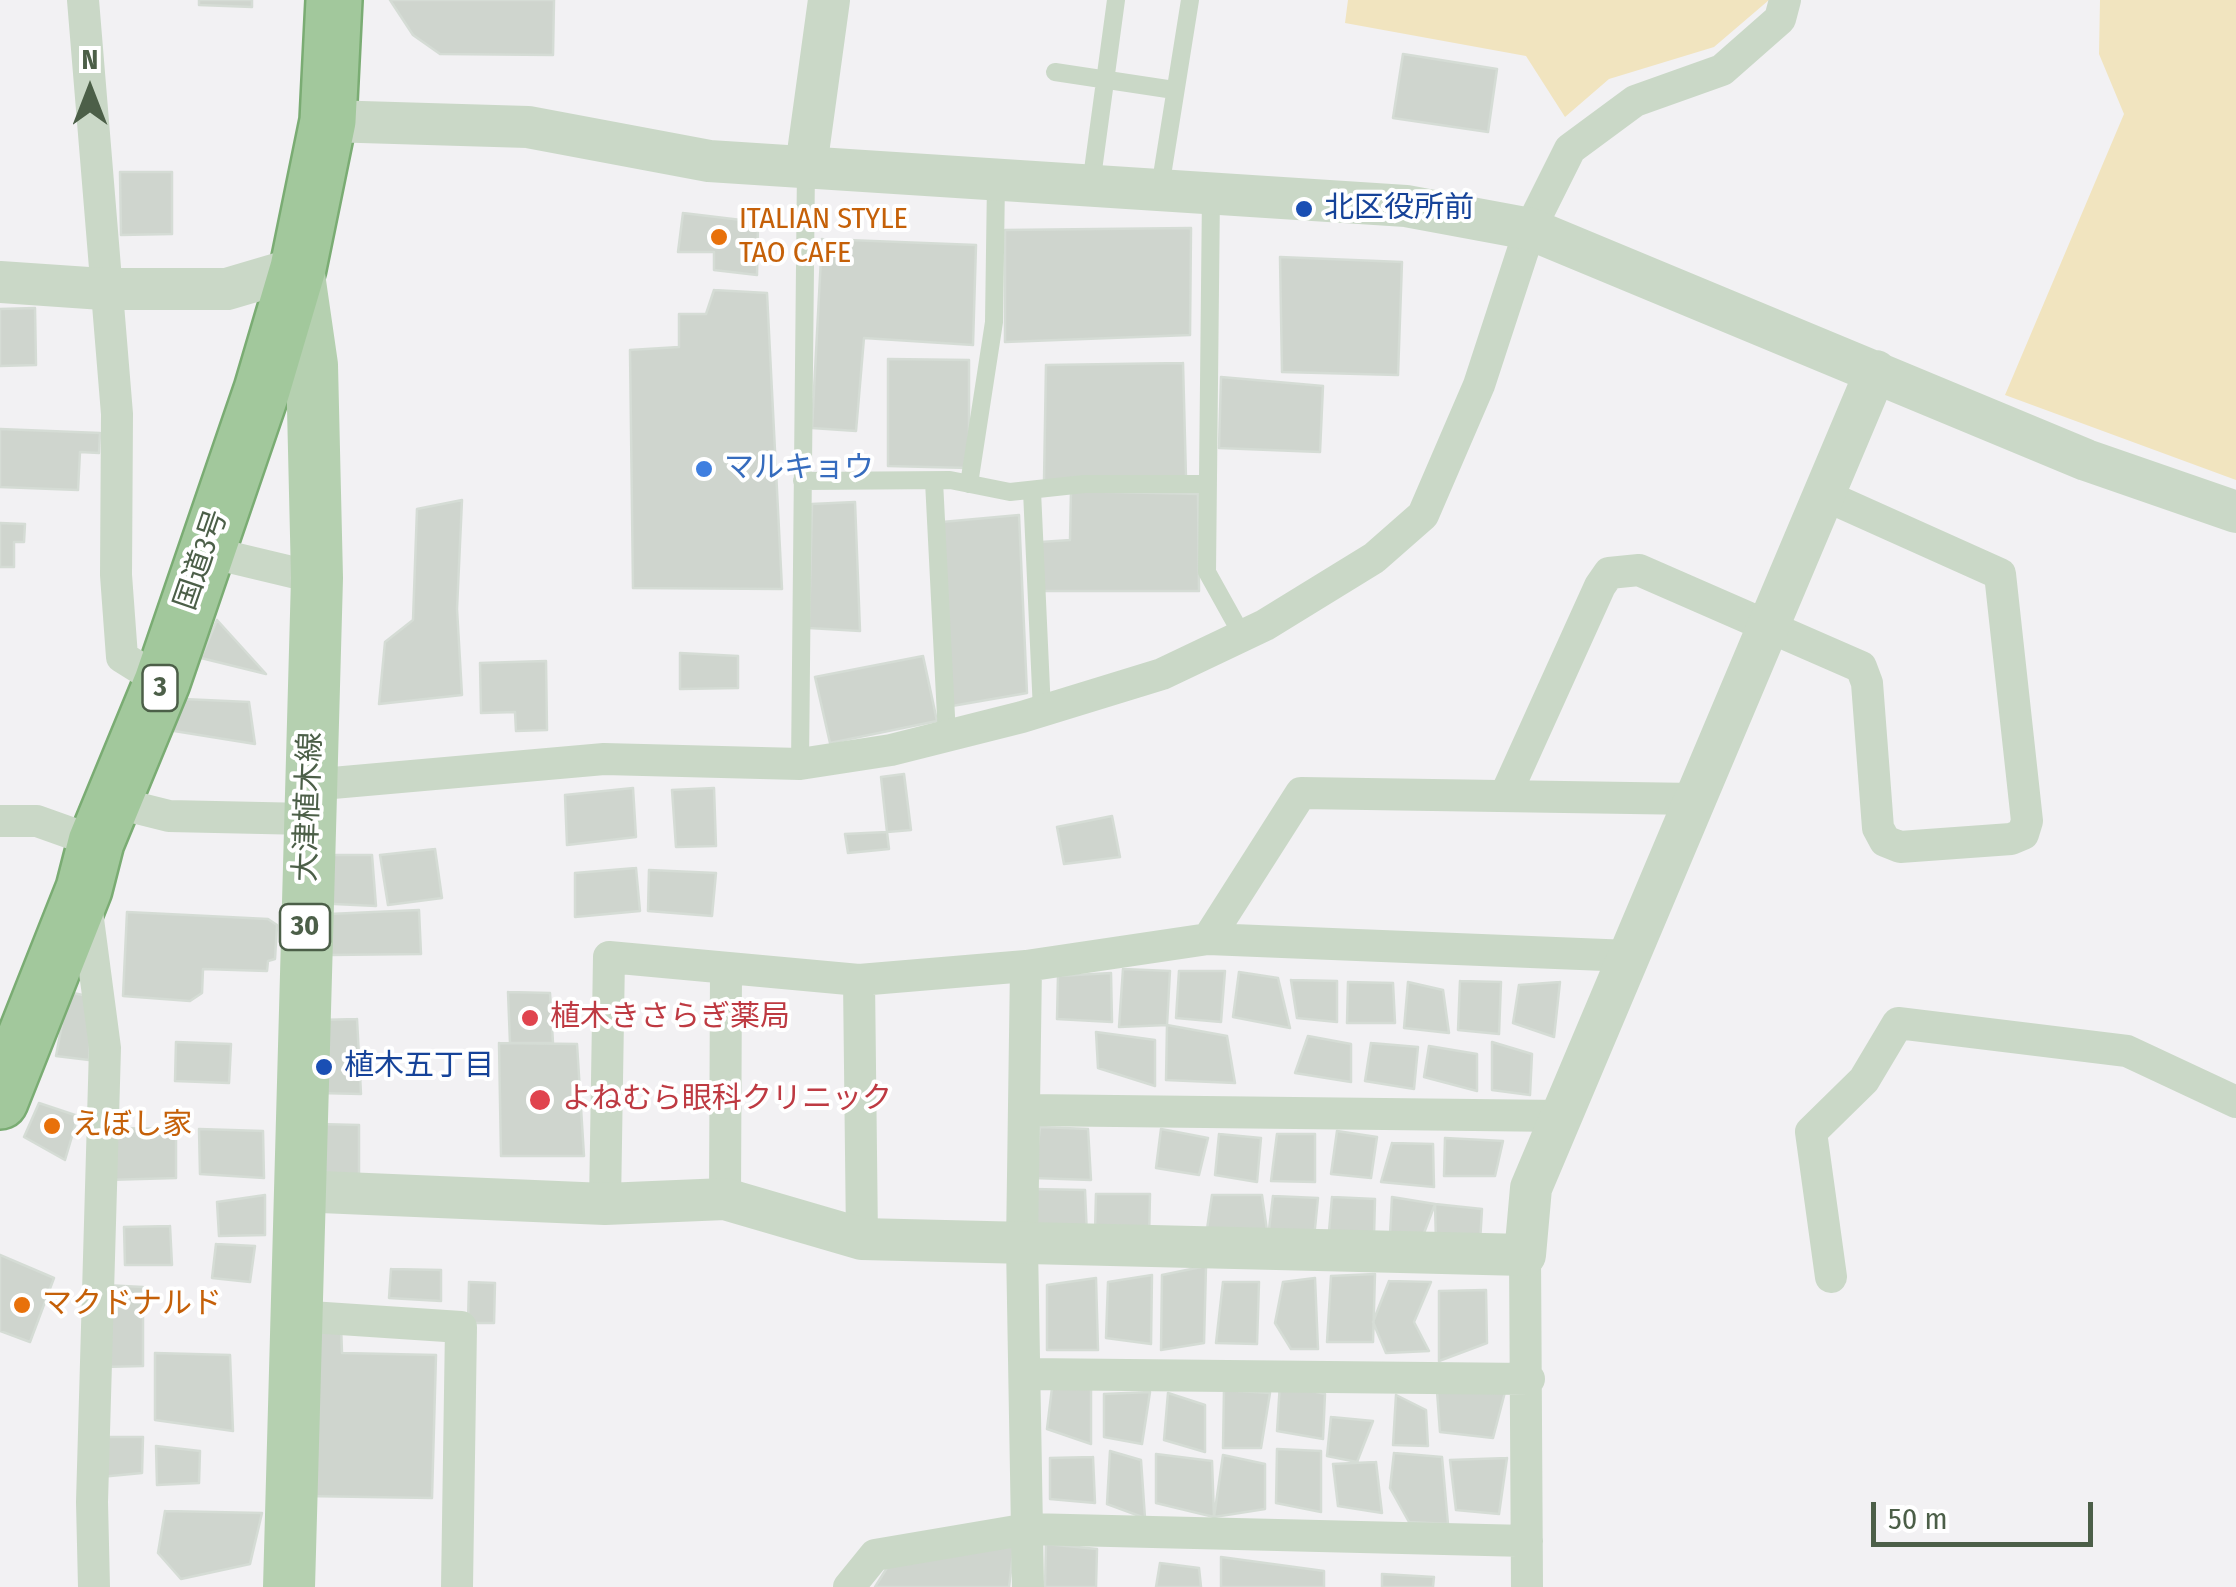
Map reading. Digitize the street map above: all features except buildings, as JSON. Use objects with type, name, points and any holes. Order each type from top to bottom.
[{"type":"highway","name":"国道3号","points":[[0,1101],[162,682],[262,390],[298,268],[328,120],[334,0]]},
{"type":"main road","name":"大津植木線","points":[[289,1587],[297,1191],[318,578],[312,366],[298,268]]},
{"type":"street","points":[[83,0],[103,289],[117,414],[116,575],[122,657],[162,682]]},
{"type":"street","points":[[806,166],[828,0]]},
{"type":"street","points":[[0,821],[37,821],[98,845],[169,816],[309,802],[604,759],[800,764],[891,750],[1042,711],[1162,674],[1242,635],[1374,558],[1423,515],[1478,385],[1530,230],[1570,149],[1635,101],[1722,70],[1780,19],[1785,0]]},
{"type":"street","points":[[328,120],[528,127],[708,161],[1406,206],[1530,230],[2086,460],[2236,512]]},
{"type":"street","points":[[0,282],[103,289],[227,289],[298,268]]},
{"type":"street","points":[[1527,1587],[1529,1379],[1525,1255],[1531,1188],[1876,372]]},
{"type":"street","points":[[1505,796],[1609,573],[1639,570],[1854,662],[1865,673],[1878,828],[1885,842],[1900,847],[2011,839],[2023,834],[2027,821],[2000,574],[1824,494]]},
{"type":"street","points":[[204,551],[318,578]]},
{"type":"street","points":[[1208,939],[1301,794],[1696,799]]},
{"type":"street","points":[[94,1587],[92,1502],[104,1048],[98,845]]},
{"type":"street","points":[[606,1204],[609,957],[859,980],[1026,966],[1208,939],[1630,956]]},
{"type":"street","points":[[1026,966],[1022,1245],[1028,1587]]},
{"type":"street","points":[[725,1199],[726,968]]},
{"type":"street","points":[[859,980],[862,1239]]},
{"type":"street","points":[[1831,1277],[1811,1132],[1864,1080],[1898,1023],[2127,1051],[2236,1102]]},
{"type":"street","points":[[1026,1110],[1563,1116]]},
{"type":"street","points":[[297,1191],[606,1204],[725,1199],[862,1239],[1525,1255]]},
{"type":"street","points":[[294,1316],[460,1327],[458,1587]]},
{"type":"street","points":[[1027,1374],[1529,1379]]},
{"type":"street","points":[[849,1587],[876,1555],[1028,1529],[1528,1540]]},
{"type":"lane","points":[[1091,185],[1116,0]]},
{"type":"lane","points":[[1160,188],[1190,0]]},
{"type":"lane","points":[[1056,72],[1174,90]]},
{"type":"lane","points":[[800,764],[806,166]]},
{"type":"lane","points":[[968,484],[994,322],[996,179]]},
{"type":"lane","points":[[1211,192],[1207,572],[1242,635]]},
{"type":"lane","points":[[802,481],[934,481],[1032,491],[1084,484],[1208,484]]},
{"type":"lane","points":[[934,481],[947,736]]},
{"type":"lane","points":[[1032,491],[1042,711]]},
{"type":"shaded area","points":[[1348,0],[1769,0],[1714,47],[1609,79],[1565,117],[1526,56],[1345,23]]},
{"type":"shaded area","points":[[2100,0],[2236,0],[2236,480],[2005,395],[2124,114],[2099,54]]},
{"type":"place","name":"北区役所前","points":[[1304,209]]},
{"type":"place","name":"ITALIAN STYLE TAO CAFE","points":[[719,237]]},
{"type":"place","name":"マルキョウ","points":[[704,469]]},
{"type":"place","name":"植木きさらぎ薬局","points":[[530,1018]]},
{"type":"place","name":"植木五丁目","points":[[324,1067]]},
{"type":"place","name":"よねむら眼科クリニック","points":[[540,1100]]},
{"type":"place","name":"えぼし家","points":[[52,1126]]},
{"type":"place","name":"マクドナルド","points":[[22,1305]]}]
